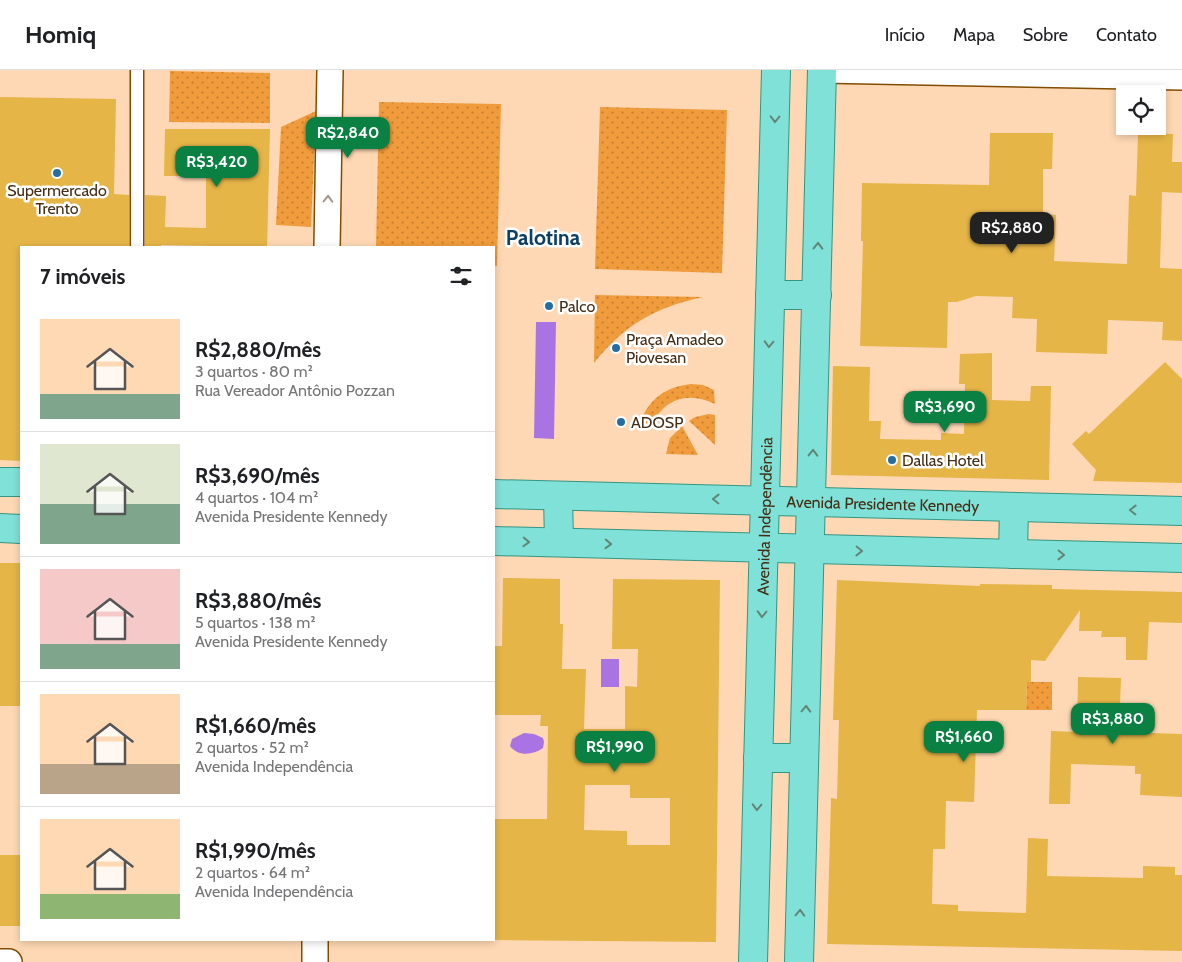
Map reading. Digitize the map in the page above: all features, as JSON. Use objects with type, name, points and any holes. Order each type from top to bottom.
[{"type":"main road","name":"Avenida Independência","points":[[753,962],[776,70]]},
{"type":"main road","points":[[799,962],[822,70]]},
{"type":"main road","points":[[770,295],[817,295]]},
{"type":"main road","points":[[0,482],[20,482]]},
{"type":"main road","name":"Avenida Presidente Kennedy","points":[[495,494],[1182,511]]},
{"type":"main road","points":[[558,496],[559,542]]},
{"type":"main road","points":[[1013,554],[1014,507]]},
{"type":"main road","points":[[0,528],[20,528]]},
{"type":"main road","points":[[495,541],[1182,558]]},
{"type":"main road","points":[[758,758],[804,758]]},
{"type":"street","points":[[326,246],[330,70]]},
{"type":"street","points":[[822,70],[1182,77]]},
{"type":"street","points":[[315,962],[316,941]]},
{"type":"street","points":[[0,962],[9,962]]},
{"type":"lane","points":[[137,70],[137,246]]},
{"type":"shaded area","points":[[170,71],[270,73],[270,123],[169,122]]},
{"type":"shaded area","points":[[379,102],[501,104],[497,266],[495,266],[495,246],[376,246]]},
{"type":"shaded area","points":[[600,107],[727,110],[722,273],[595,269]]},
{"type":"shaded area","points":[[316,111],[311,227],[276,225],[281,127]]},
{"type":"shaded area","points":[[595,295],[703,297],[670,306],[642,320],[617,338],[594,363]]},
{"type":"shaded area","points":[[536,322],[556,322],[554,439],[534,438]]},
{"type":"shaded area","points":[[691,384],[703,385],[714,390],[715,404],[696,398],[678,399],[664,408],[652,424],[640,423],[648,407],[660,395],[674,388]]},
{"type":"shaded area","points":[[709,414],[715,415],[715,445],[689,421],[695,417]]},
{"type":"shaded area","points":[[682,426],[698,455],[666,454],[670,438]]},
{"type":"shaded area","points":[[601,659],[619,659],[619,687],[601,687]]},
{"type":"shaded area","points":[[1027,682],[1052,682],[1052,710],[1026,710]]},
{"type":"shaded area","points":[[524,733],[534,734],[543,738],[543,748],[526,754],[513,750],[510,746],[512,739]]},
{"type":"building","name":"Supermercado Trento","points":[[0,97],[116,99],[114,194],[129,195],[129,246],[20,246],[20,461],[0,460]]},
{"type":"building","points":[[165,129],[270,129],[267,246],[145,246],[145,195],[166,196],[165,227],[206,228],[206,176],[164,176]]},
{"type":"building","points":[[990,133],[1053,133],[1052,169],[1043,169],[1043,214],[1056,215],[1054,261],[1127,264],[1129,195],[1136,196],[1138,135],[1173,134],[1172,162],[1182,162],[1182,193],[1162,192],[1160,268],[1182,269],[1182,341],[1162,340],[1163,322],[1108,320],[1107,354],[1036,352],[1037,319],[1012,318],[1013,297],[976,296],[957,302],[948,302],[947,348],[860,346],[863,241],[861,241],[862,183],[989,185]]},
{"type":"building","points":[[992,353],[992,400],[1030,401],[1031,386],[1051,386],[1049,480],[831,475],[833,366],[870,367],[869,421],[881,421],[880,439],[941,440],[941,433],[964,434],[965,384],[959,384],[960,354]]},
{"type":"building","points":[[1165,362],[1182,379],[1182,483],[1093,481],[1096,470],[1072,444],[1086,431],[1089,434]]},
{"type":"building","points":[[0,563],[20,563],[20,706],[0,706]]},
{"type":"building","points":[[503,578],[560,579],[560,624],[563,624],[562,669],[586,669],[584,729],[625,729],[625,686],[637,687],[638,649],[612,649],[613,579],[720,580],[716,942],[495,940],[495,819],[547,819],[548,726],[540,726],[541,715],[495,715],[495,646],[502,646]],"holes":[[[585,785],[630,785],[630,798],[670,798],[670,845],[627,845],[627,831],[584,830]]]},
{"type":"building","points":[[837,580],[980,586],[980,584],[1052,585],[1052,589],[1182,592],[1182,623],[1149,622],[1147,660],[1126,660],[1126,637],[1101,637],[1102,631],[1079,631],[1080,610],[1045,661],[1031,660],[1031,682],[1027,682],[1026,710],[977,710],[974,802],[946,801],[945,849],[933,849],[932,904],[958,905],[958,911],[1026,913],[1028,838],[1048,839],[1047,876],[1143,878],[1143,866],[1175,867],[1175,875],[1182,875],[1182,951],[827,944],[831,798],[837,799],[839,720],[833,720]]},
{"type":"building","points":[[1078,677],[1121,678],[1119,732],[1182,734],[1182,797],[1140,795],[1141,774],[1135,774],[1135,766],[1071,764],[1070,804],[1049,804],[1051,731],[1077,732]]},
{"type":"building","points":[[0,855],[20,855],[20,926],[0,926]]},
{"type":"place","name":"Supermercado Trento","points":[[57,173]]},
{"type":"place","name":"Palco","points":[[549,306]]},
{"type":"place","name":"Praça Amadeo Piovesan","points":[[616,348]]},
{"type":"place","name":"ADOSP","points":[[621,422]]},
{"type":"place","name":"Dallas Hotel","points":[[892,460]]},
{"type":"district","name":"Palotina","points":[[543,237]]}]
